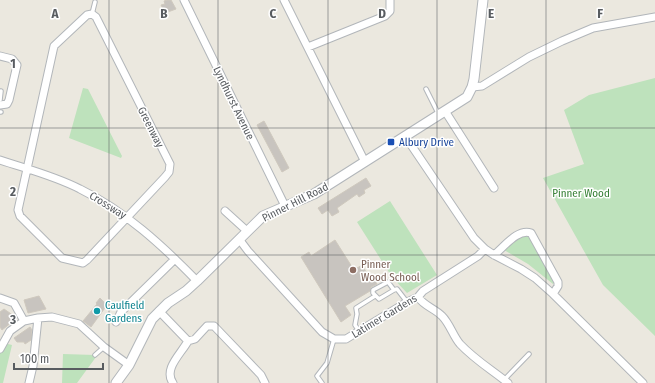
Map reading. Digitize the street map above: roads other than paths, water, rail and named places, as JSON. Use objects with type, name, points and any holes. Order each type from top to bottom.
[{"type":"street","name":"Lyndhurst Avenue","points":[[184,0],[285,206]]},
{"type":"street","points":[[284,0],[365,162]]},
{"type":"street","points":[[308,48],[385,16],[390,11],[390,0]]},
{"type":"street","points":[[483,0],[472,87],[482,86],[529,57],[562,40],[593,28],[655,17]]},
{"type":"street","name":"Greenway","points":[[92,14],[96,17],[170,164],[169,172],[165,177],[87,260],[83,262],[62,258],[20,216],[18,210],[54,46],[87,15],[92,14]]},
{"type":"street","points":[[0,56],[12,59],[17,65],[9,100],[0,110]]},
{"type":"street","name":"Pinner Hill Road","points":[[116,383],[129,365],[152,319],[159,311],[197,281],[263,216],[314,194],[442,113],[467,96],[472,87]]},
{"type":"street","points":[[442,113],[494,188]]},
{"type":"street","points":[[405,136],[474,238],[494,255],[535,278],[644,383]]},
{"type":"street","name":"Crossway","points":[[0,160],[53,177],[80,188],[128,217],[197,281]]},
{"type":"street","points":[[226,211],[248,231]]},
{"type":"street","points":[[494,255],[519,234],[527,232],[531,233],[558,282],[558,286],[553,294]]},
{"type":"street","points":[[239,239],[248,251],[322,332],[334,339]]},
{"type":"street","name":"Latimer Gardens","points":[[334,339],[346,339],[407,302],[418,297],[423,291],[478,256],[485,248]]},
{"type":"street","points":[[116,322],[121,312],[175,259]]},
{"type":"street","points":[[418,297],[422,303],[434,309],[442,316],[459,342],[473,357],[506,381]]},
{"type":"street","points":[[0,298],[14,303],[24,321]]},
{"type":"street","points":[[159,311],[188,341]]},
{"type":"street","points":[[29,383],[33,366],[38,318]]},
{"type":"street","points":[[0,350],[3,338],[10,330],[24,321],[38,318],[52,318],[79,324],[104,347],[129,365]]},
{"type":"street","points":[[173,383],[170,379],[169,372],[181,350],[188,341],[195,338],[207,326],[214,326],[261,375],[265,383]]},
{"type":"lane","points":[[92,14],[95,2]]},
{"type":"lane","points":[[426,89],[442,113]]},
{"type":"lane","points":[[0,100],[1,91]]},
{"type":"lane","points":[[394,290],[379,299],[373,292],[373,290],[386,282],[389,282],[394,290],[397,289],[407,302]]},
{"type":"lane","points":[[359,331],[355,325],[358,314],[356,308],[375,296]]},
{"type":"lane","points":[[322,383],[317,376],[326,363],[334,339]]},
{"type":"lane","points":[[95,355],[104,347]]},
{"type":"lane","points":[[506,381],[529,354]]},
{"type":"place","name":"Albury Drive","points":[[391,142]]},
{"type":"place","name":"Pinner Wood School","points":[[353,270]]},
{"type":"place","name":"Caulfield Gardens","points":[[97,311]]},
{"type":"park label","name":"Pinner Wood","points":[[581,193]]}]
